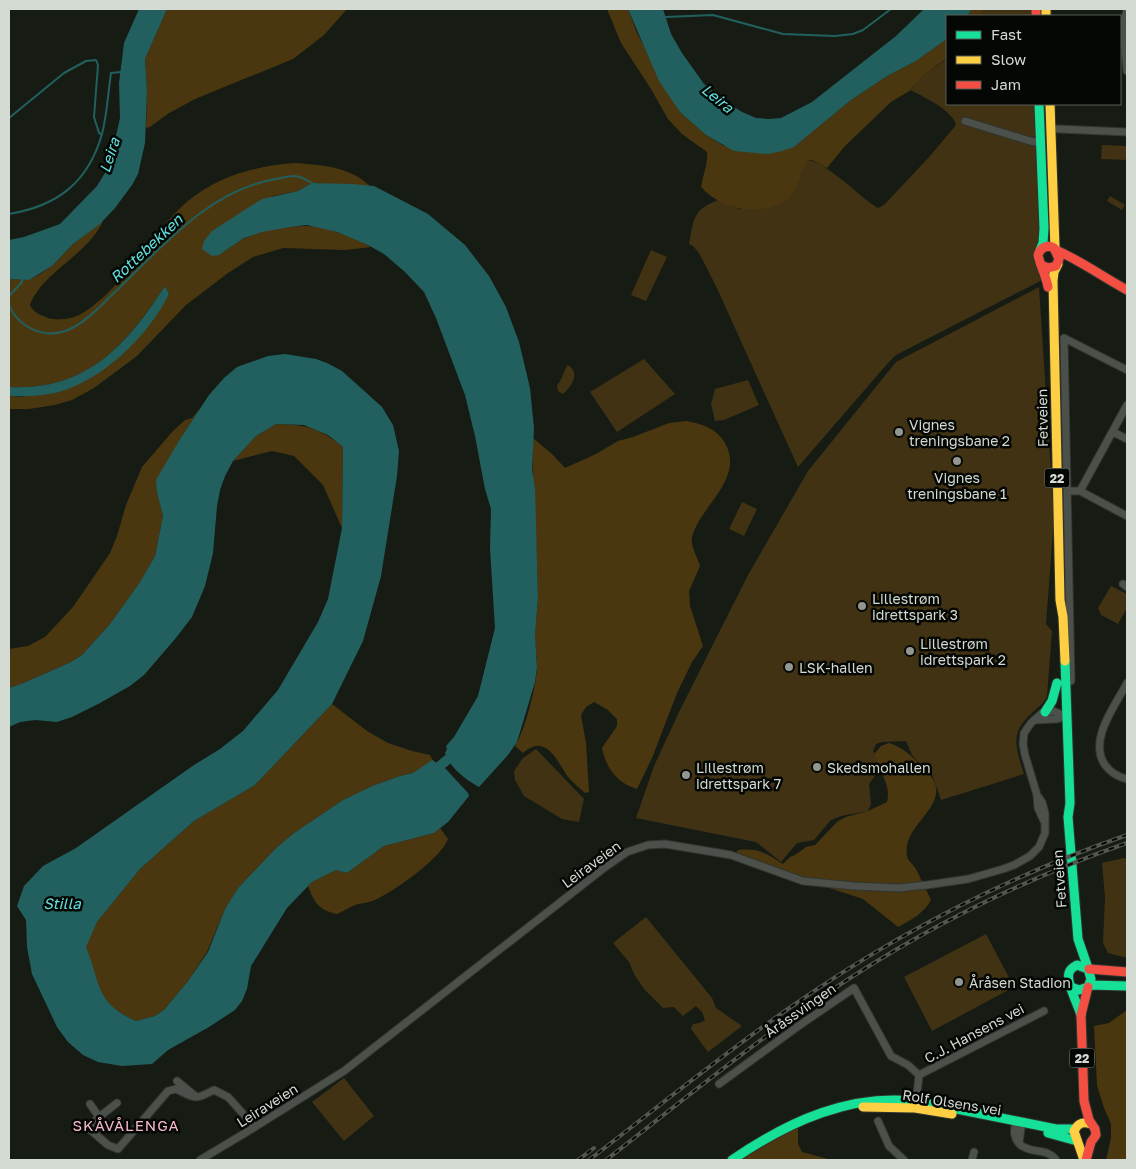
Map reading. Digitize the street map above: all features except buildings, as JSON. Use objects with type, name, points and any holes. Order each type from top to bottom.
[{"type":"main road","name":"22","points":[[1039,105],[1044,238],[1038,258],[1041,265]]},
{"type":"main road","name":"22","points":[[1050,105],[1058,264]]},
{"type":"main road","points":[[1040,250],[1047,246],[1076,258],[1088,268],[1127,290]]},
{"type":"main road","points":[[1041,265],[1048,268],[1069,262],[1088,268]]},
{"type":"main road","name":"Fetveien","points":[[1058,264],[1053,276],[1060,600],[1057,683],[1060,716]]},
{"type":"main road","name":"Fetveien","points":[[1041,265],[1046,276],[1050,295],[1055,356]]},
{"type":"main road","name":"Fetveien","points":[[1060,600],[1063,617],[1060,716],[1062,783],[1068,817],[1078,938],[1088,969]]},
{"type":"main road","points":[[1045,712],[1052,701],[1057,683]]},
{"type":"main road","name":"Fetveien","points":[[1070,969],[1078,938]]},
{"type":"main road","points":[[1070,969],[1077,965],[1088,969],[1127,972]]},
{"type":"main road","name":"22","points":[[1070,969],[1067,978],[1081,1015],[1084,1101],[1096,1135],[1091,1142],[1085,1160]]},
{"type":"main road","name":"22","points":[[1081,1015],[1092,976],[1088,969]]},
{"type":"main road","points":[[1071,986],[1079,990],[1089,986],[1127,986]]},
{"type":"main road","name":"22","points":[[1084,1101],[1074,1134],[1085,1160]]},
{"type":"main road","name":"Rolf Olsens vei","points":[[732,1160],[782,1128],[809,1115],[822,1111],[876,1107],[916,1105],[1018,1125],[1078,1142]]},
{"type":"main road","points":[[1077,1126],[1085,1122],[1091,1124]]},
{"type":"main road","name":"Rolf Olsens vei","points":[[1018,1125],[1056,1129],[1077,1126]]},
{"type":"main road","points":[[1078,1142],[1085,1145],[1091,1142]]},
{"type":"street","points":[[1127,9],[1123,26],[1127,71]]},
{"type":"street","points":[[965,121],[1041,143]]},
{"type":"street","points":[[1058,129],[1127,132]]},
{"type":"street","points":[[1072,724],[1064,338],[1127,370]]},
{"type":"street","points":[[1080,492],[1127,405]]},
{"type":"street","points":[[1113,432],[1127,439]]},
{"type":"street","points":[[1067,491],[1080,492],[1127,516]]},
{"type":"street","points":[[1127,683],[1102,732],[1099,743],[1100,755],[1108,768],[1117,776],[1127,779]]},
{"type":"street","points":[[1045,712],[1060,716]]},
{"type":"street","name":"Leiraveien","points":[[200,1160],[344,1071],[627,852],[648,845],[670,845],[731,855],[803,881],[899,888],[968,879],[1014,865],[1030,856],[1039,847],[1044,833],[1044,821],[1038,808],[1037,795],[1023,744],[1026,730],[1034,720],[1045,712]]},
{"type":"street","points":[[1034,720],[1060,716]]},
{"type":"street","name":"Åråssvingen","points":[[719,1084],[796,1026],[854,988],[891,1056],[908,1065],[919,1075]]},
{"type":"street","name":"C.J. Hansens vei","points":[[916,1105],[919,1075],[1044,1011]]},
{"type":"street","points":[[177,1081],[198,1098]]},
{"type":"street","points":[[117,1103],[88,1128],[108,1145],[118,1148],[138,1128],[168,1091],[176,1089],[198,1098],[202,1098],[214,1090],[228,1097],[255,1127]]},
{"type":"street","points":[[90,1104],[99,1117]]},
{"type":"street","points":[[878,1120],[889,1146],[904,1160]]},
{"type":"street","points":[[1018,1125],[1015,1136],[1019,1142],[1026,1148],[1047,1152],[1056,1160]]},
{"type":"street","points":[[972,1160],[974,1152]]},
{"type":"shaded area","points":[[167,9],[347,9],[324,35],[293,59],[195,99],[146,128],[147,90],[145,59]]},
{"type":"shaded area","points":[[607,9],[628,9],[637,33],[680,112],[706,135],[724,146],[794,147],[851,100],[887,76],[916,61],[946,40],[946,59],[923,76],[911,90],[891,102],[845,146],[827,168],[812,160],[807,161],[796,188],[788,199],[775,206],[755,210],[726,204],[708,194],[701,187],[707,152],[682,134],[668,119],[621,43]]},
{"type":"shaded area","points":[[972,9],[985,9],[982,15],[968,15]]},
{"type":"shaded area","points":[[985,9],[1049,9],[1049,15],[982,15]]},
{"type":"shaded area","points":[[946,59],[946,105],[1048,105],[1038,242],[1046,278],[896,355],[798,467],[715,284],[699,253],[689,244],[694,222],[703,208],[718,200],[739,209],[792,195],[801,169],[807,161],[814,162],[832,172],[878,208],[884,205],[956,125],[954,119],[944,109],[911,90],[918,80]]},
{"type":"shaded area","points":[[1102,145],[1127,146],[1127,160],[1101,159]]},
{"type":"shaded area","points":[[294,163],[344,170],[362,179],[370,186],[312,183],[298,191],[273,196],[212,256],[221,253],[252,235],[298,226],[313,226],[330,230],[371,247],[345,250],[283,248],[253,257],[228,273],[186,305],[137,356],[94,388],[72,400],[55,405],[29,409],[9,409],[9,396],[20,397],[61,391],[82,382],[106,367],[124,353],[157,313],[169,294],[165,286],[135,328],[119,345],[101,361],[82,373],[61,381],[36,386],[9,387],[9,279],[29,280],[40,274],[52,266],[73,244],[103,221],[87,244],[44,283],[30,305],[37,313],[52,319],[65,319],[77,316],[111,290],[174,214],[200,192],[238,174],[280,164]]},
{"type":"shaded area","points":[[1110,196],[1125,205],[1122,210],[1107,201]]},
{"type":"shaded area","points":[[651,250],[667,257],[646,301],[631,295]]},
{"type":"shaded area","points":[[1039,287],[1054,518],[1046,624],[1052,631],[1046,699],[1025,720],[1017,734],[1017,749],[1024,774],[941,800],[931,771],[919,763],[912,755],[906,741],[876,744],[873,751],[886,768],[875,776],[869,784],[871,804],[868,811],[841,816],[831,820],[814,840],[797,843],[781,862],[756,842],[636,818],[654,766],[680,710],[748,575],[808,471],[896,362]]},
{"type":"shaded area","points":[[644,359],[675,394],[617,432],[590,392]]},
{"type":"shaded area","points":[[568,365],[572,368],[574,376],[572,384],[563,394],[558,391],[557,385]]},
{"type":"shaded area","points":[[748,380],[759,405],[724,420],[715,421],[711,404],[715,389]]},
{"type":"shaded area","points":[[200,408],[180,439],[157,493],[163,516],[155,556],[140,582],[110,624],[82,655],[69,663],[9,688],[9,649],[28,646],[45,637],[73,607],[110,553],[126,505],[142,467],[172,432],[185,420],[192,418]]},
{"type":"shaded area","points":[[686,421],[703,425],[713,430],[725,443],[730,456],[729,469],[725,480],[703,514],[692,537],[693,548],[700,566],[689,591],[690,606],[703,646],[692,662],[677,693],[652,758],[637,789],[618,779],[606,762],[602,748],[617,726],[617,719],[608,710],[594,702],[586,707],[581,715],[586,743],[589,792],[585,793],[568,777],[550,751],[538,746],[531,747],[523,753],[515,746],[523,730],[530,707],[537,666],[535,636],[538,594],[533,438],[565,468],[596,454],[618,441],[669,423]]},
{"type":"shaded area","points":[[276,424],[312,428],[343,447],[342,528],[323,485],[294,456],[272,451],[233,461],[256,436]]},
{"type":"shaded area","points":[[742,502],[757,509],[744,536],[729,529]]},
{"type":"shaded area","points":[[1111,586],[1127,594],[1127,608],[1118,624],[1101,615],[1098,608]]},
{"type":"shaded area","points":[[332,704],[367,731],[388,743],[430,755],[433,761],[413,773],[372,786],[343,800],[294,833],[276,848],[238,888],[225,909],[207,952],[188,981],[164,1010],[155,1016],[136,1021],[122,1014],[113,1007],[101,991],[85,947],[97,922],[140,869],[194,821],[255,785]]},
{"type":"shaded area","points":[[889,743],[899,747],[911,756],[930,775],[935,783],[936,793],[934,802],[916,827],[907,845],[907,856],[916,869],[931,900],[916,916],[898,927],[863,899],[781,872],[751,858],[735,854],[738,850],[757,851],[767,854],[783,864],[806,847],[815,845],[837,822],[887,802],[888,789],[875,753],[881,746]]},
{"type":"shaded area","points":[[536,749],[584,799],[579,822],[562,819],[524,796],[515,780],[514,771],[523,758]]},
{"type":"shaded area","points":[[440,828],[448,839],[444,847],[417,873],[385,895],[372,901],[355,905],[337,914],[321,908],[312,897],[308,886],[312,882],[336,870],[347,873],[384,846],[434,833]]},
{"type":"shaded area","points":[[1127,859],[1127,958],[1108,953],[1103,943],[1105,897],[1102,863]]},
{"type":"shaded area","points":[[646,917],[712,998],[716,1008],[742,1026],[708,1052],[691,1029],[693,1024],[705,1020],[702,1012],[696,1006],[683,1016],[674,1007],[663,1008],[644,989],[629,962],[613,943]]},
{"type":"shaded area","points":[[986,934],[1014,987],[932,1031],[904,977]]},
{"type":"shaded area","points":[[1127,1010],[1127,1160],[1106,1160],[1111,1138],[1111,1124],[1097,1085],[1094,1026],[1109,1023]]},
{"type":"shaded area","points":[[344,1078],[374,1116],[344,1141],[312,1102]]},
{"type":"shaded area","points":[[798,1122],[798,1144],[802,1152],[832,1160],[737,1160]]},
{"type":"water","points":[[139,9],[167,9],[145,59],[147,90],[145,143],[138,174],[115,208],[100,224],[73,244],[52,266],[29,280],[9,279],[9,240],[24,237],[60,224],[97,186],[105,173],[111,158],[120,118],[119,83],[124,43]]},
{"type":"water","name":"Leira","points":[[628,9],[663,9],[671,34],[704,84],[742,112],[756,118],[769,119],[781,118],[812,102],[896,36],[924,9],[972,9],[968,15],[946,15],[946,40],[916,61],[887,76],[851,100],[794,147],[782,151],[768,154],[734,151],[706,135],[680,112],[659,81]]},
{"type":"water","points":[[312,183],[374,186],[428,214],[465,245],[489,276],[506,307],[519,342],[530,388],[534,428],[532,470],[535,489],[538,597],[535,635],[537,667],[535,682],[517,742],[508,755],[479,787],[459,773],[450,763],[445,753],[446,746],[454,737],[478,696],[495,628],[490,548],[491,509],[465,395],[436,318],[424,292],[384,254],[337,232],[307,225],[262,232],[244,238],[219,255],[212,256],[202,249],[204,241],[212,231],[262,199],[298,191]]},
{"type":"water","points":[[165,286],[169,294],[160,310],[137,340],[108,366],[76,386],[59,392],[34,396],[9,396],[9,387],[36,386],[60,381],[82,373],[101,361],[135,328]]},
{"type":"water","name":"Stilla","points":[[285,354],[316,359],[342,371],[382,407],[393,425],[399,451],[397,476],[381,576],[363,641],[332,704],[255,785],[194,821],[140,869],[97,922],[86,947],[101,991],[113,1007],[136,1021],[155,1016],[164,1010],[188,981],[208,952],[225,909],[238,888],[276,848],[294,833],[343,800],[372,786],[413,773],[432,760],[444,767],[469,796],[448,822],[434,833],[384,846],[347,873],[336,870],[312,882],[287,908],[251,966],[247,989],[242,1001],[235,1010],[168,1050],[152,1064],[122,1066],[98,1062],[83,1055],[68,1042],[57,1027],[32,974],[27,947],[26,920],[17,906],[24,886],[43,866],[76,848],[194,765],[220,749],[243,731],[278,690],[318,622],[328,599],[342,528],[343,447],[328,435],[304,425],[276,424],[256,436],[233,461],[220,490],[213,553],[205,586],[192,617],[144,675],[130,686],[72,717],[57,722],[35,720],[20,722],[9,727],[9,688],[69,663],[82,655],[110,624],[140,582],[155,556],[163,516],[156,480],[180,439],[209,395],[237,367],[268,356]]},
{"type":"waterway","points":[[666,17],[713,15],[783,34],[835,36],[853,34],[863,30],[891,9]]},
{"type":"waterway","name":"Leira","points":[[9,118],[64,73],[86,61],[96,60],[98,65],[94,117],[101,134]]},
{"type":"waterway","name":"Leira","points":[[9,214],[42,205],[56,198],[79,179],[96,151],[102,134],[111,73],[121,72]]},
{"type":"waterway","name":"Rottebekken","points":[[9,305],[18,319],[32,329],[48,333],[65,331],[79,324],[92,314],[188,223],[229,195],[252,185],[290,176],[306,179],[312,183]]},
{"type":"waterway","name":"Rottebekken","points":[[9,296],[22,282],[23,276]]},
{"type":"waterway","points":[[441,765],[447,760]]},
{"type":"railway","points":[[589,1160],[760,1029],[866,958],[907,934],[993,890],[1037,870],[1127,835]]},
{"type":"railway","points":[[606,1160],[714,1075],[770,1034],[826,994],[897,949],[1010,890],[1048,873],[1127,843]]},
{"type":"railway","points":[[578,1160],[594,1148]]},
{"type":"traffic: fast","points":[[1039,105],[1044,228],[1043,243],[1040,250]]},
{"type":"traffic: fast","points":[[1065,661],[1070,803],[1068,817],[1078,939],[1088,968]]},
{"type":"traffic: fast","points":[[1045,712],[1052,701],[1057,683]]},
{"type":"traffic: fast","points":[[1071,987],[1079,990],[1088,987],[1091,979],[1088,969],[1077,965],[1069,973],[1071,988],[1081,1015]]},
{"type":"traffic: fast","points":[[1090,985],[1127,986]]},
{"type":"traffic: fast","points":[[732,1160],[776,1133],[799,1122],[822,1113],[871,1101],[922,1102],[1056,1129],[1075,1129]]},
{"type":"traffic: fast","points":[[1048,1133],[1077,1141]]},
{"type":"traffic: slow","points":[[1046,9],[1046,15]]},
{"type":"traffic: slow","points":[[1050,105],[1055,248]]},
{"type":"traffic: slow","points":[[1058,264],[1054,272],[1053,281],[1060,600],[1063,617],[1065,661]]},
{"type":"traffic: slow","points":[[863,1107],[915,1108],[952,1114]]},
{"type":"traffic: slow","points":[[1084,1160],[1074,1131],[1081,1123],[1091,1124]]},
{"type":"traffic: jam","points":[[1036,9],[1036,15]]},
{"type":"traffic: jam","points":[[1041,265],[1048,268],[1056,266],[1059,259],[1054,248],[1044,247],[1038,255],[1040,263],[1046,278],[1048,287]]},
{"type":"traffic: jam","points":[[1056,250],[1127,290]]},
{"type":"traffic: jam","points":[[1089,969],[1127,972]]},
{"type":"traffic: jam","points":[[1086,1160],[1091,1142],[1096,1135],[1095,1129],[1089,1120],[1084,1101],[1081,1015],[1088,987]]},
{"type":"place","name":"Vignes treningsbane 2","points":[[899,432]]},
{"type":"place","name":"Vignes treningsbane 1","points":[[957,461]]},
{"type":"place","name":"Lillestrøm idrettspark 3","points":[[862,606]]},
{"type":"place","name":"Lillestrøm idrettspark 2","points":[[910,651]]},
{"type":"place","name":"LSK-hallen","points":[[789,667]]},
{"type":"place","name":"Skedsmohallen","points":[[817,767]]},
{"type":"place","name":"Lillestrøm idrettspark 7","points":[[686,775]]},
{"type":"place","name":"Åråsen Stadion","points":[[959,982]]},
{"type":"district","name":"SKÅVÅLENGA","points":[[126,1125]]}]
